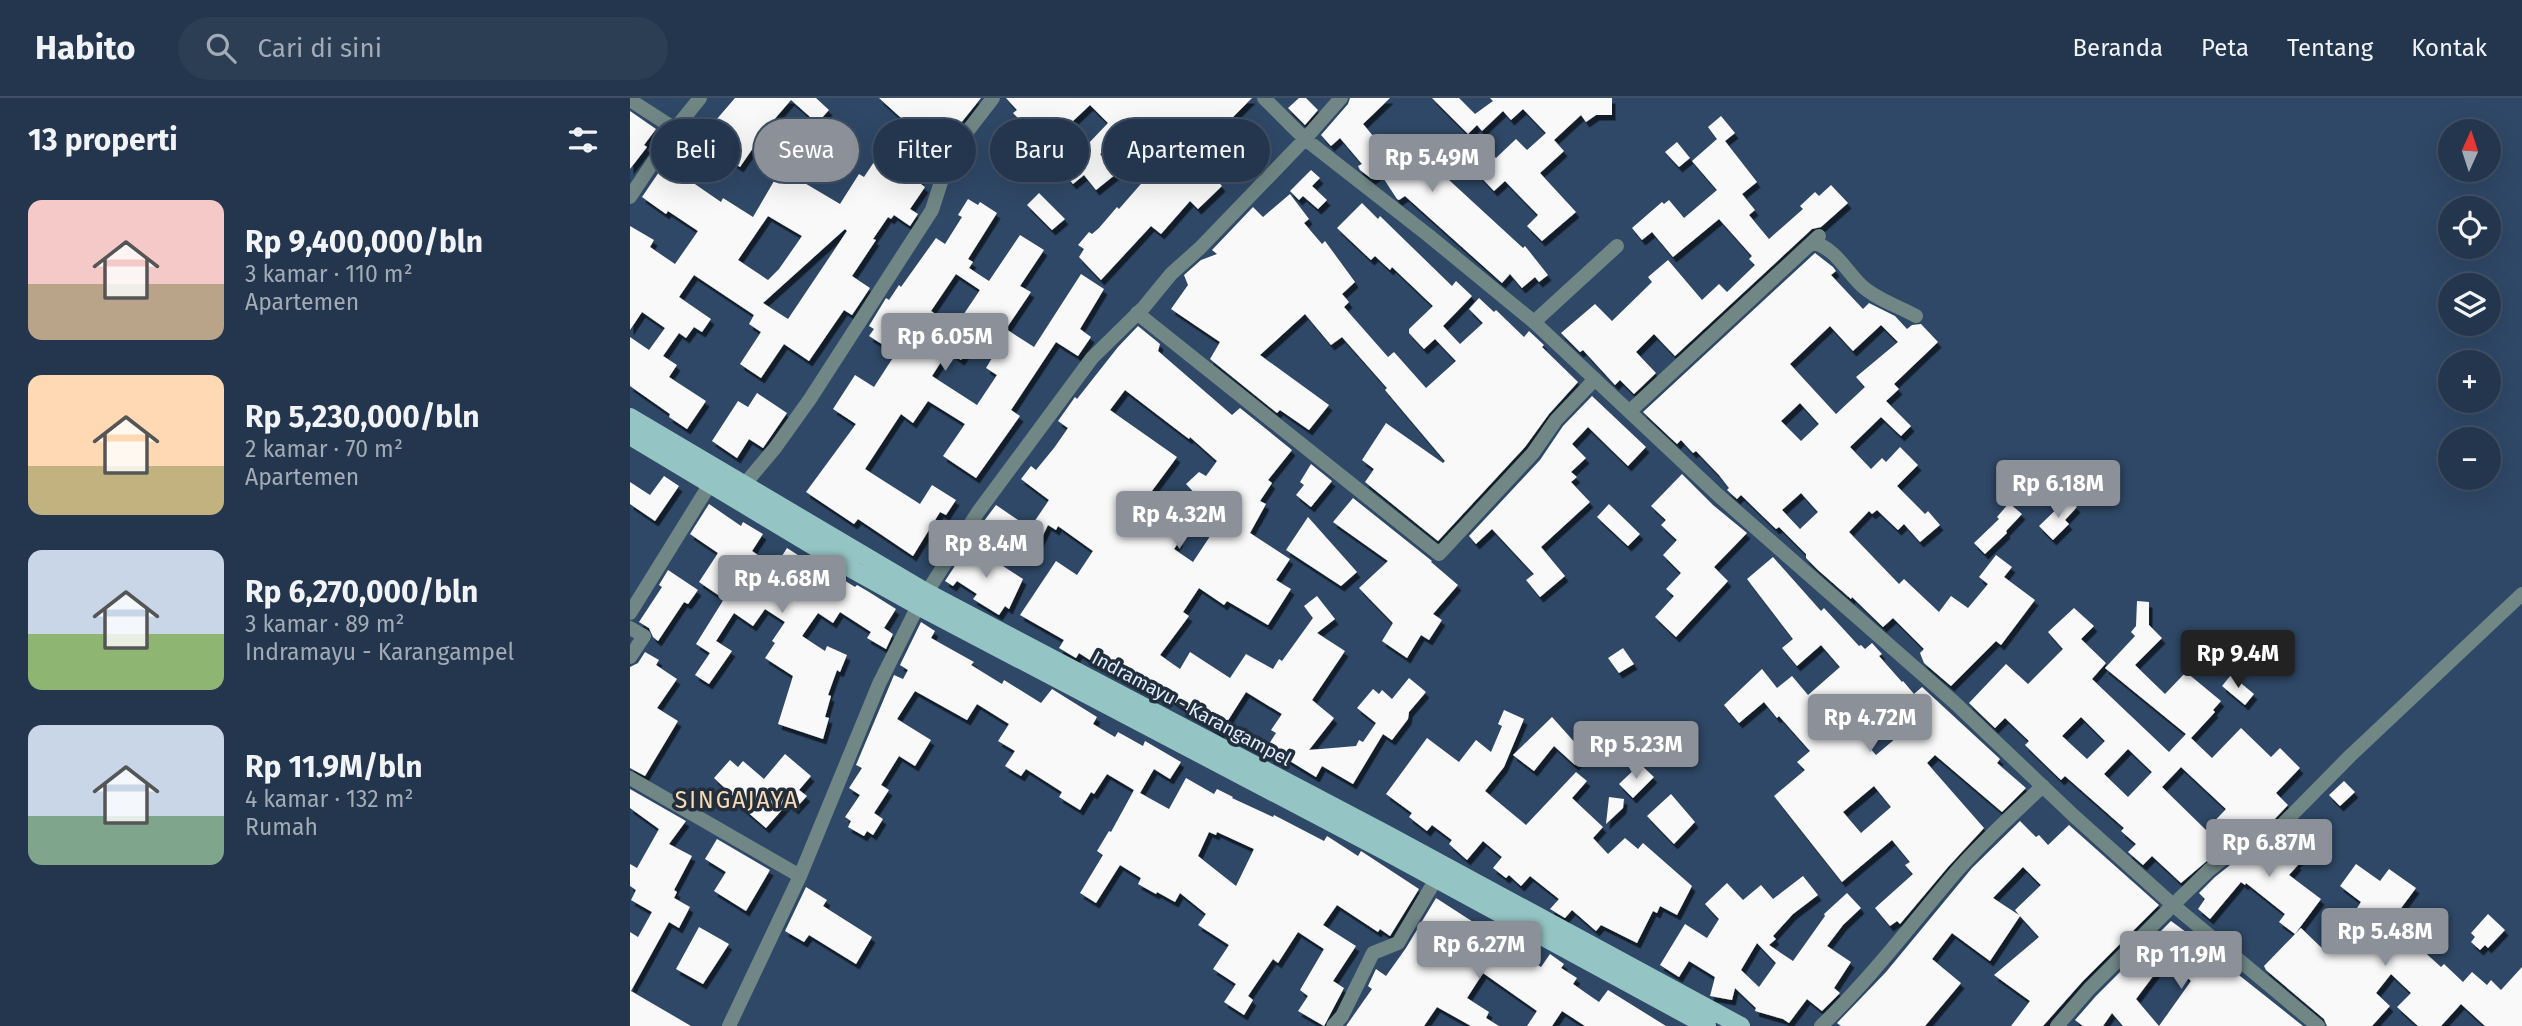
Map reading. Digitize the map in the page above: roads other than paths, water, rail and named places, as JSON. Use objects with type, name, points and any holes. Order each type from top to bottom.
[{"type":"main road","name":"Indramayu - Karangampel","points":[[630,417],[738,492],[922,599],[1631,975],[1741,1026]]},
{"type":"main road","name":"Indramayu - Karangampel","points":[[630,436],[710,484],[738,492]]},
{"type":"main road","name":"Indramayu - Karangampel","points":[[1631,975],[1707,1026]]},
{"type":"street","points":[[683,119],[700,98]]},
{"type":"street","points":[[738,492],[775,448],[810,399],[899,263],[932,210],[950,154],[993,98]]},
{"type":"street","points":[[1264,98],[1305,139],[1428,235],[1534,323],[1718,495],[1954,702],[2173,905],[2318,1026]]},
{"type":"street","points":[[729,1026],[800,876],[879,684],[922,599],[978,512],[1092,358],[1305,139],[1341,98]]},
{"type":"street","points":[[630,100],[659,119]]},
{"type":"street","points":[[630,197],[651,165]]},
{"type":"street","points":[[1630,411],[1816,239],[1840,259],[1863,287],[1916,316]]},
{"type":"street","points":[[1534,323],[1617,246]]},
{"type":"street","points":[[1137,313],[1439,554],[1534,453],[1556,420],[1595,379]]},
{"type":"street","points":[[630,612],[710,484]]},
{"type":"street","points":[[2057,1026],[2089,989],[2209,870],[2235,849],[2274,833],[2350,756],[2521,595]]},
{"type":"street","points":[[630,628],[644,636],[630,657]]},
{"type":"street","points":[[630,778],[800,876]]},
{"type":"street","points":[[1821,1026],[1887,955],[1969,857],[2043,786]]},
{"type":"street","points":[[1332,1026],[1342,1016],[1373,953],[1398,943],[1432,871]]},
{"type":"district","name":"SINGAJAYA","points":[[737,800]]}]
